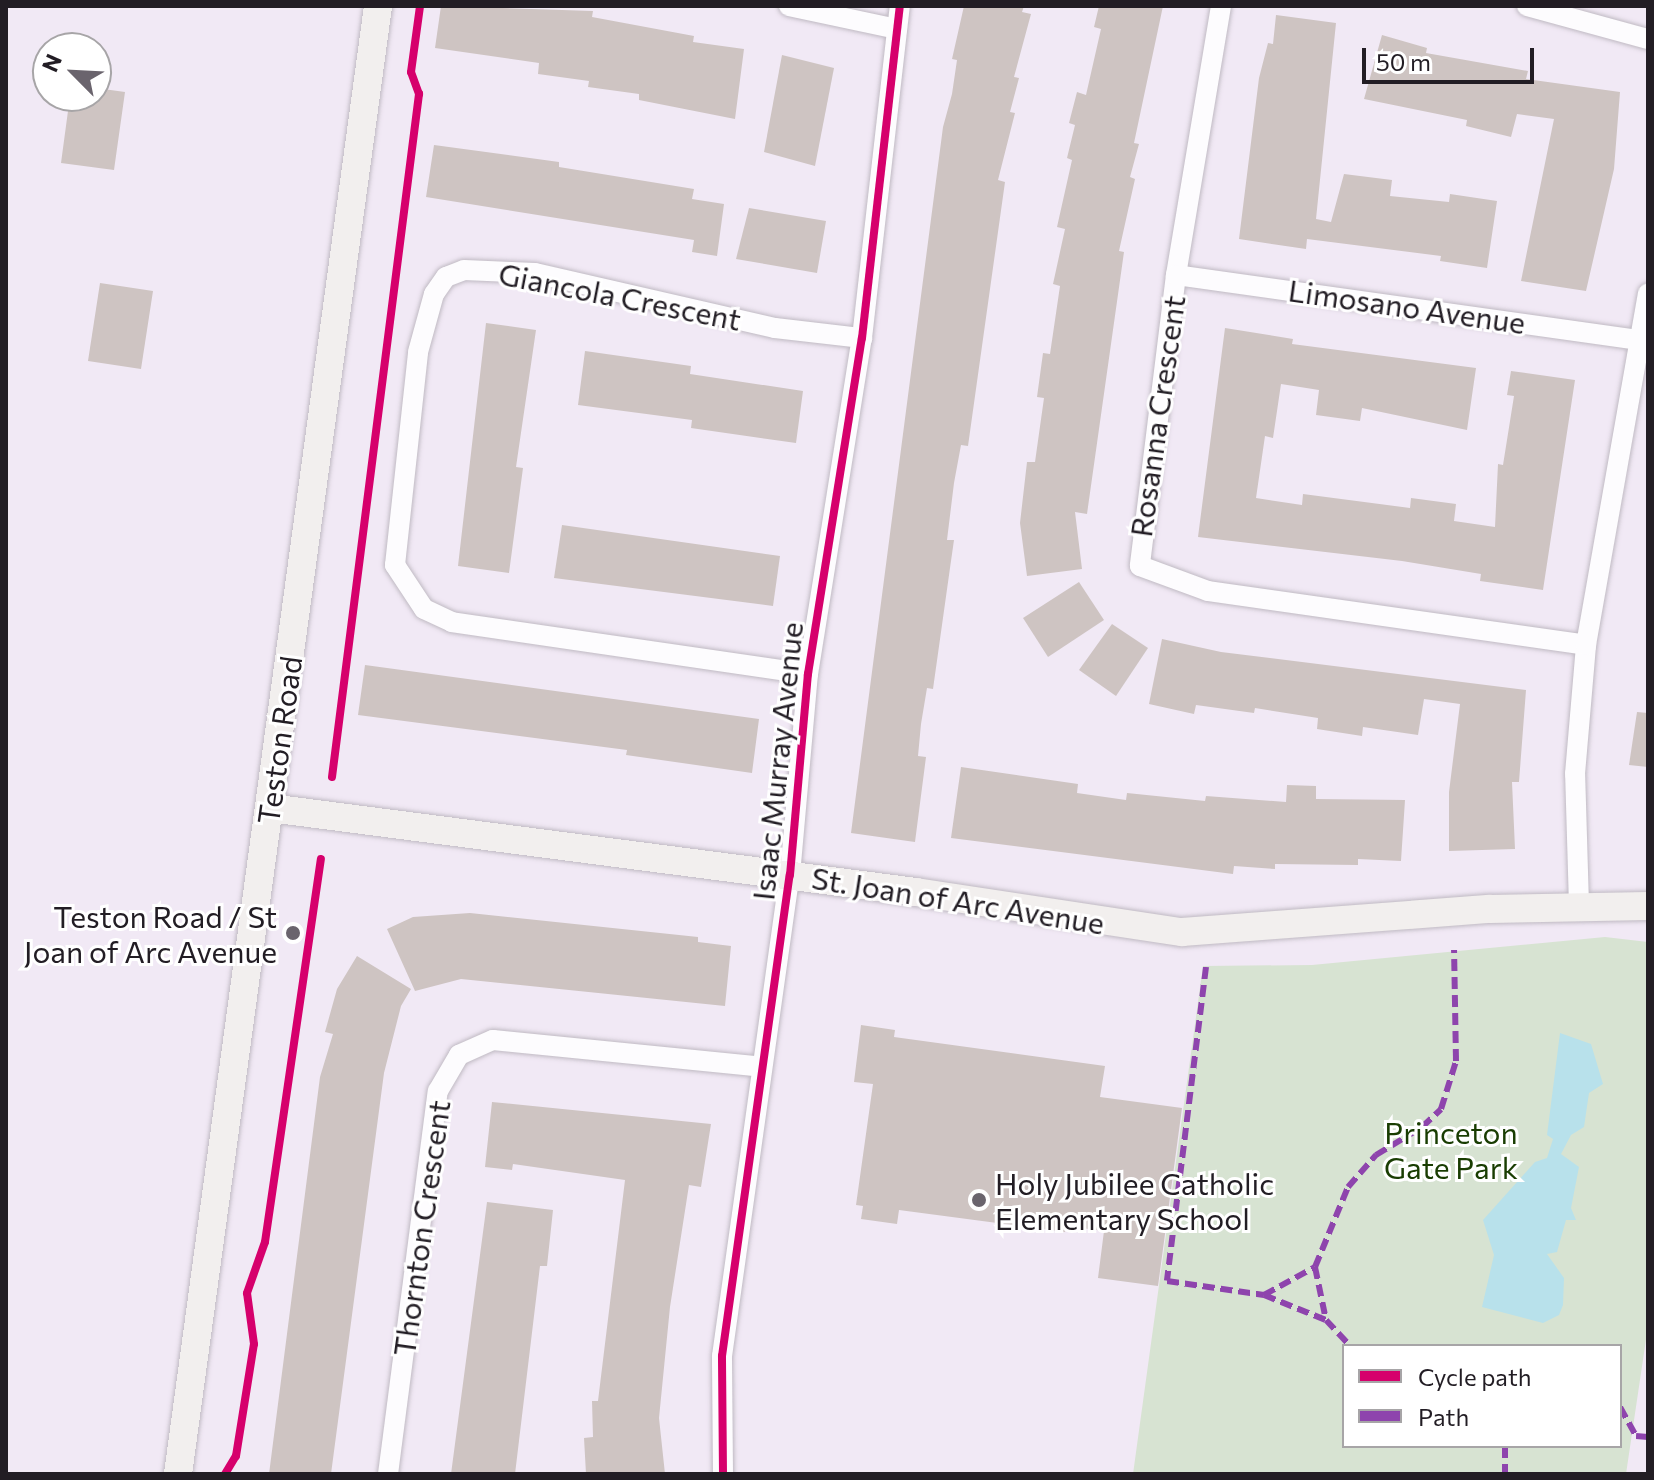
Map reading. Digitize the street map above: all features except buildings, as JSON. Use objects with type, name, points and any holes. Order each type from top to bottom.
[{"type":"main road","name":"Teston Road","points":[[178,1474],[378,6]]},
{"type":"main road","name":"St. Joan of Arc Avenue","points":[[270,808],[790,875],[1182,932],[1579,905],[1648,906]]},
{"type":"street","points":[[789,6],[897,29]]},
{"type":"street","name":"Isaac Murray Avenue","points":[[723,1474],[719,1435],[722,1356],[790,875],[808,674],[862,338],[900,6]]},
{"type":"street","name":"Rosanna Crescent","points":[[1221,6],[1176,275],[1140,566],[1208,591],[1586,645]]},
{"type":"street","points":[[1527,6],[1648,39]]},
{"type":"street","name":"Giancola Crescent","points":[[808,674],[452,622],[424,609],[395,565],[418,352],[434,294],[446,277],[464,270],[502,269],[775,328],[862,338]]},
{"type":"street","name":"Limosano Avenue","points":[[1176,275],[1638,340]]},
{"type":"street","points":[[1579,905],[1575,774],[1586,645],[1648,293]]},
{"type":"street","name":"Thornton Crescent","points":[[388,1474],[438,1091],[459,1055],[493,1040],[762,1067]]},
{"type":"green space","name":"Princeton Gate Park","points":[[1605,937],[1648,942],[1648,1326],[1626,1474],[1133,1474],[1203,966],[1312,965]]},
{"type":"water","points":[[1560,1033],[1591,1044],[1603,1084],[1589,1093],[1584,1127],[1571,1135],[1561,1154],[1579,1167],[1571,1208],[1576,1220],[1566,1220],[1557,1252],[1547,1254],[1564,1278],[1563,1305],[1559,1315],[1543,1323],[1482,1307],[1494,1255],[1483,1220],[1535,1162],[1547,1158],[1553,1139],[1547,1135]]},
{"type":"marked path","points":[[1264,1295],[1315,1267],[1348,1187],[1376,1155],[1422,1127],[1441,1109],[1456,1061],[1454,950]]},
{"type":"marked path","points":[[1206,967],[1167,1281],[1264,1295],[1326,1320],[1348,1344]]},
{"type":"marked path","points":[[1315,1267],[1326,1320]]},
{"type":"marked path","points":[[1622,1411],[1636,1436],[1648,1437]]},
{"type":"marked path","points":[[1505,1448],[1505,1474]]},
{"type":"cycle path","points":[[332,777],[419,94],[411,72],[420,6]]},
{"type":"cycle path","points":[[723,1474],[722,1356],[790,875],[808,674],[862,338],[900,6]]},
{"type":"cycle path","points":[[225,1474],[236,1456],[254,1344],[247,1293],[265,1242],[321,859]]},
{"type":"place","name":"Teston Road / St Joan of Arc Avenue","points":[[293,933]]},
{"type":"place","name":"Holy Jubilee Catholic Elementary School","points":[[979,1200]]}]
